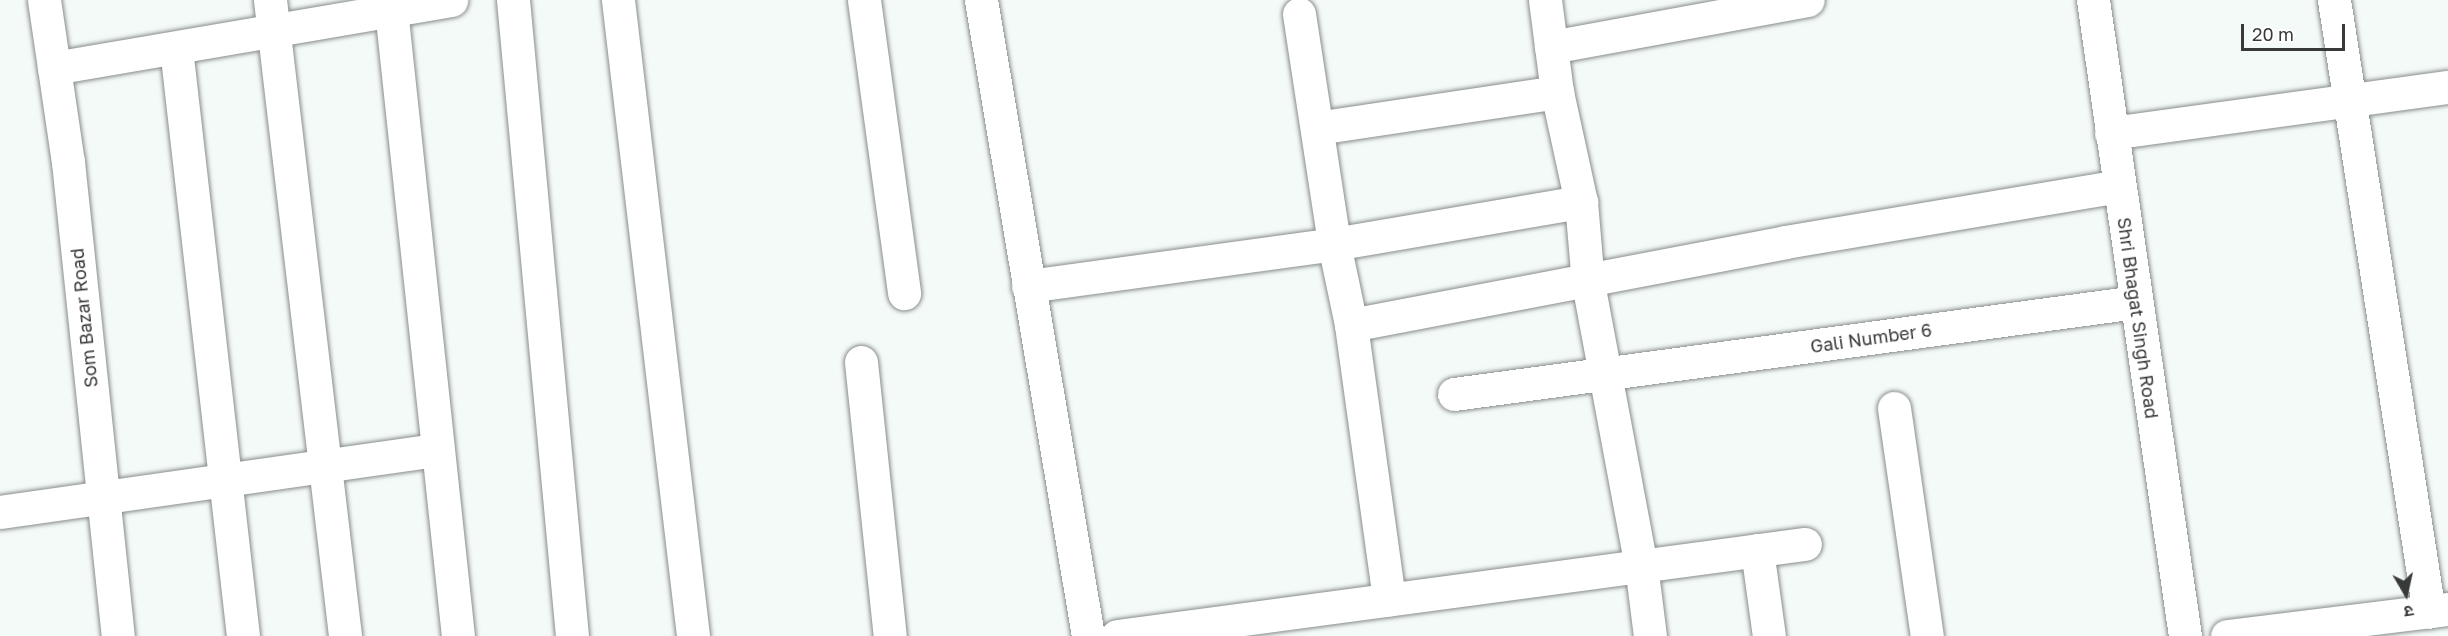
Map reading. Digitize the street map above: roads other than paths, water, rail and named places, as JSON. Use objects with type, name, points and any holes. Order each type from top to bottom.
[{"type":"street","name":"Som Bazar Road","points":[[44,0],[54,68],[117,636]]},
{"type":"street","points":[[54,68],[176,48],[273,15],[390,7],[451,0]]},
{"type":"street","points":[[513,0],[572,636]]},
{"type":"street","points":[[618,0],[693,636]]},
{"type":"street","points":[[864,0],[904,293]]},
{"type":"street","points":[[981,0],[1088,636]]},
{"type":"street","points":[[1545,0],[1557,92],[1581,202],[1588,283],[1641,565],[1650,636]]},
{"type":"street","points":[[1551,47],[1808,0]]},
{"type":"street","name":"Shri Bhagat Singh Road","points":[[2093,0],[2184,636]]},
{"type":"street","points":[[2227,636],[2438,611],[2334,0]]},
{"type":"street","points":[[390,7],[458,636]]},
{"type":"street","points":[[273,15],[345,636]]},
{"type":"street","points":[[1299,15],[1334,244],[1351,325],[1389,599]]},
{"type":"street","points":[[176,48],[243,636]]},
{"type":"street","points":[[2111,133],[2448,87]]},
{"type":"street","points":[[1317,128],[1557,92]]},
{"type":"street","points":[[1351,325],[1588,283],[1785,242],[2119,186]]},
{"type":"street","points":[[1028,286],[1334,244],[1581,202]]},
{"type":"street","name":"Gali Number 6","points":[[1454,394],[2136,302]]},
{"type":"street","points":[[861,362],[890,636]]},
{"type":"street","points":[[1894,408],[1928,636]]},
{"type":"street","points":[[0,512],[225,478],[438,450]]},
{"type":"street","points":[[1117,636],[1305,623],[1389,599],[1805,544]]},
{"type":"street","points":[[1757,550],[1769,636]]}]
